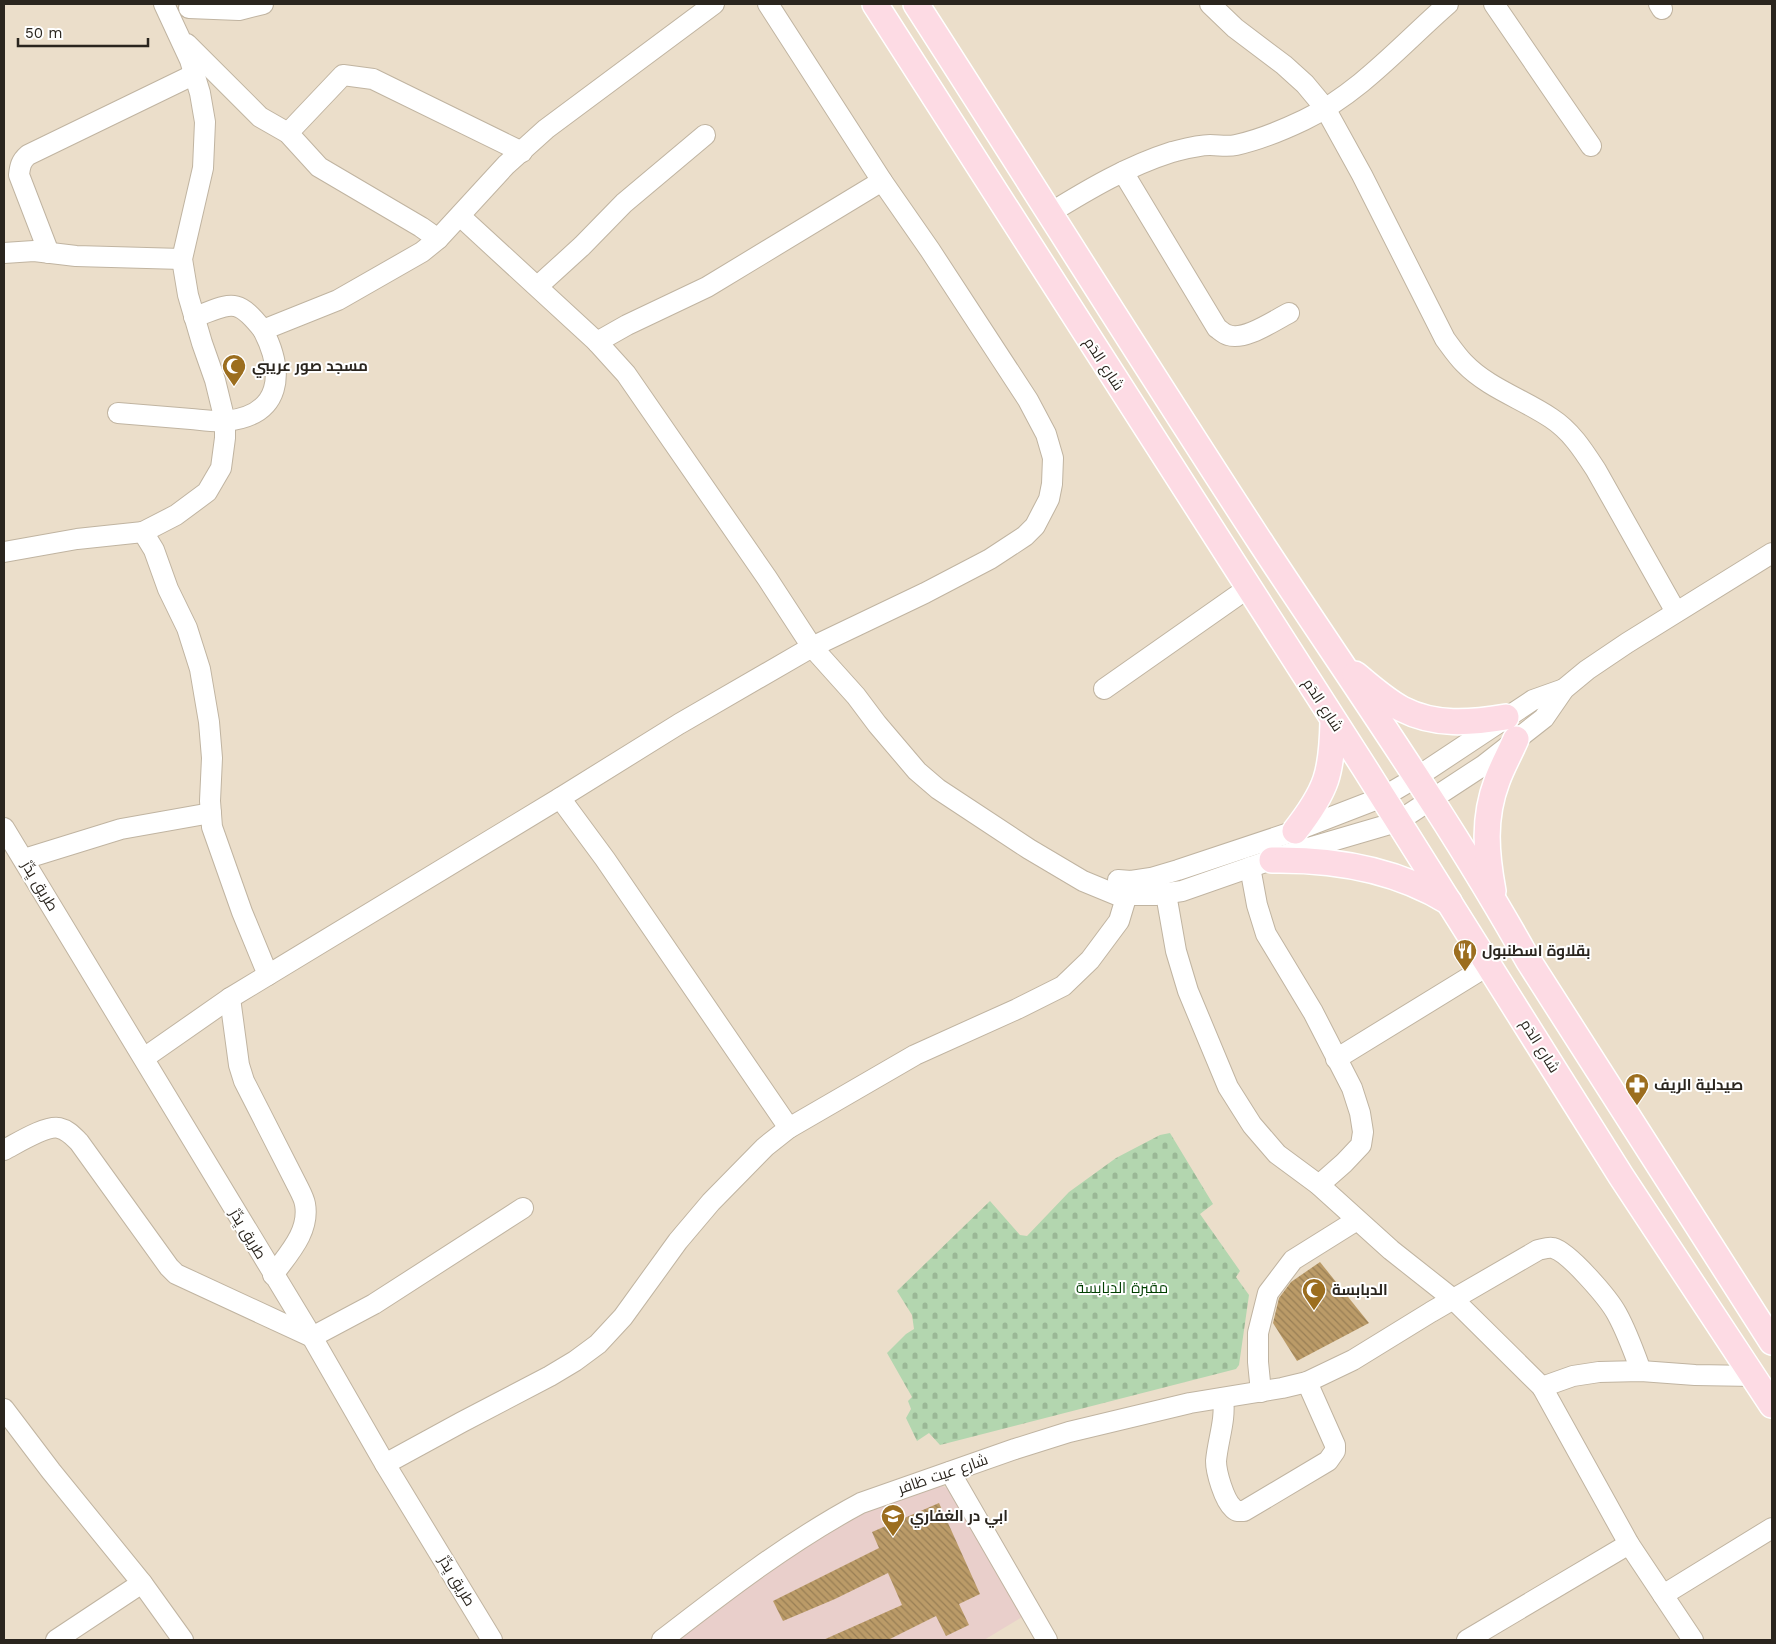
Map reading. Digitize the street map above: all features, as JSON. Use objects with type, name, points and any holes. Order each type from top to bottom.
[{"type":"main road","name":"شارع الدَم","points":[[874,4],[1383,798],[1621,1176],[1772,1405]]},
{"type":"main road","points":[[916,4],[1204,456],[1417,777],[1495,901],[1528,960],[1772,1342]]},
{"type":"main road","points":[[1339,662],[1401,709],[1419,716],[1440,721],[1511,728],[1490,805],[1487,824],[1488,862],[1495,901]]},
{"type":"main road","points":[[1295,832],[1314,806],[1325,785],[1331,759],[1333,721]]},
{"type":"main road","points":[[1261,863],[1300,859],[1368,869],[1406,881],[1449,902]]},
{"type":"street","points":[[4,552],[77,539],[143,532],[176,515],[207,492],[221,468],[226,438],[225,421],[215,380],[188,295],[182,259],[204,168],[205,122],[195,74],[164,4]]},
{"type":"street","points":[[174,28],[191,6],[239,10],[263,4]]},
{"type":"street","points":[[263,330],[338,300],[422,252],[438,239],[481,192],[546,129],[714,4]]},
{"type":"street","points":[[144,1058],[230,998],[679,724],[812,647],[990,559],[1025,536],[1035,526],[1042,513],[1052,484],[1051,452],[1046,434],[1036,414],[768,4]]},
{"type":"street","points":[[1210,4],[1235,28],[1284,64],[1305,84],[1325,108],[1362,175],[1445,339],[1464,363],[1478,375],[1552,418],[1582,448],[1676,612]]},
{"type":"street","points":[[1050,213],[1123,172],[1173,152],[1202,145],[1237,145],[1296,123],[1325,108],[1373,73],[1448,4]]},
{"type":"street","points":[[1494,4],[1591,146]]},
{"type":"street","points":[[174,28],[260,117],[288,133],[319,167],[438,239]]},
{"type":"street","points":[[49,253],[19,175],[20,165],[23,160],[28,155],[195,74]]},
{"type":"street","points":[[288,133],[344,75],[373,79],[522,152]]},
{"type":"street","points":[[538,286],[582,246],[624,203],[705,135]]},
{"type":"street","points":[[1123,172],[1217,328],[1227,335],[1240,336],[1248,334],[1289,313]]},
{"type":"street","points":[[597,342],[627,325],[707,287],[882,181]]},
{"type":"street","points":[[460,216],[597,342],[626,374],[767,578],[812,647],[856,696],[917,772],[972,812],[1029,849],[1084,881],[1166,894],[1190,889],[1261,863],[1397,822],[1484,765],[1533,700],[1564,688],[1610,654],[1772,554]]},
{"type":"street","points":[[4,254],[34,251],[76,256],[182,259]]},
{"type":"street","points":[[118,413],[225,421],[246,417],[262,408],[269,400],[274,391],[277,366],[274,354],[263,330],[251,315],[240,306],[226,306],[194,317]]},
{"type":"street","points":[[143,532],[154,550],[168,589],[187,628],[200,669],[212,758],[212,827],[242,912],[268,975]]},
{"type":"street","points":[[1104,689],[1248,588]]},
{"type":"street","points":[[386,1464],[575,1362],[598,1344],[624,1317],[678,1241],[712,1202],[766,1148],[789,1128],[915,1055],[1063,986],[1090,960],[1119,921],[1129,888],[1151,878],[1295,832],[1383,798],[1417,777],[1511,728]]},
{"type":"street","points":[[560,798],[605,859],[789,1128]]},
{"type":"street","points":[[14,852],[121,829],[211,813]]},
{"type":"street","name":"طريق يِدِّرْ","points":[[4,828],[14,852],[144,1058],[492,1640]]},
{"type":"street","points":[[1261,863],[1257,905],[1266,934],[1313,1012],[1352,1088],[1360,1113],[1363,1132],[1361,1145],[1319,1185]]},
{"type":"street","points":[[1166,894],[1176,951],[1188,991],[1228,1087],[1252,1125],[1277,1154],[1319,1185],[1420,1274],[1453,1299],[1542,1387],[1629,1544],[1693,1640]]},
{"type":"street","points":[[1336,1059],[1489,965]]},
{"type":"street","points":[[230,998],[239,1065],[244,1081],[305,1203],[306,1220],[302,1233],[273,1275]]},
{"type":"street","points":[[4,1150],[36,1133],[58,1128],[70,1133],[79,1142],[176,1274],[312,1337],[374,1304],[523,1208]]},
{"type":"street","points":[[1261,1392],[1258,1334],[1268,1293],[1293,1260],[1357,1220]]},
{"type":"street","name":"شارع عيت ظافر","points":[[662,1640],[778,1554],[838,1515],[861,1503],[1015,1448],[1069,1432],[1143,1414],[1307,1382],[1353,1360],[1538,1250],[1554,1248],[1571,1260],[1607,1299],[1624,1327],[1641,1371]]},
{"type":"street","points":[[1542,1387],[1573,1376],[1599,1372],[1641,1371],[1695,1375],[1754,1376]]},
{"type":"street","points":[[1223,1398],[1224,1410],[1216,1462],[1217,1471],[1226,1499],[1232,1508],[1238,1512],[1244,1511],[1328,1461],[1335,1452],[1335,1445],[1307,1382]]},
{"type":"street","points":[[4,1409],[142,1583],[183,1640]]},
{"type":"street","points":[[950,1472],[1048,1640]]},
{"type":"street","points":[[1663,1595],[1772,1528]]},
{"type":"street","points":[[1467,1640],[1629,1544]]},
{"type":"street","points":[[56,1640],[142,1583]]},
{"type":"shaded area","name":"ابي در الغفاري","points":[[932,1482],[947,1488],[1022,1617],[984,1640],[668,1640],[853,1509]]},
{"type":"green space","name":"مقبرة الدبابسة","points":[[1170,1133],[1213,1204],[1200,1214],[1240,1271],[1236,1277],[1249,1295],[1239,1365],[1236,1369],[940,1445],[929,1433],[917,1441],[906,1418],[911,1409],[908,1401],[912,1397],[887,1353],[906,1334],[914,1329],[912,1315],[897,1291],[990,1201],[1020,1235],[1027,1236],[1069,1192],[1116,1158],[1160,1135]]},
{"type":"building","name":"الدبابسة","points":[[1320,1262],[1369,1323],[1297,1361],[1273,1323],[1279,1298],[1291,1282]]},
{"type":"building","points":[[939,1503],[980,1594],[959,1604],[969,1625],[946,1636],[936,1616],[888,1640],[823,1640],[902,1605],[888,1573],[835,1599],[783,1621],[773,1601],[879,1548],[872,1532]]},
{"type":"place","name":"مسجد صور عريبي","points":[[234,387]]},
{"type":"place","name":"بقلاوة اسطنبول","points":[[1465,972]]},
{"type":"place","name":"صيدلية الريف","points":[[1637,1106]]},
{"type":"place","name":"الدبابسة","points":[[1314,1311]]},
{"type":"place","name":"ابي در الغفاري","points":[[893,1537]]}]
